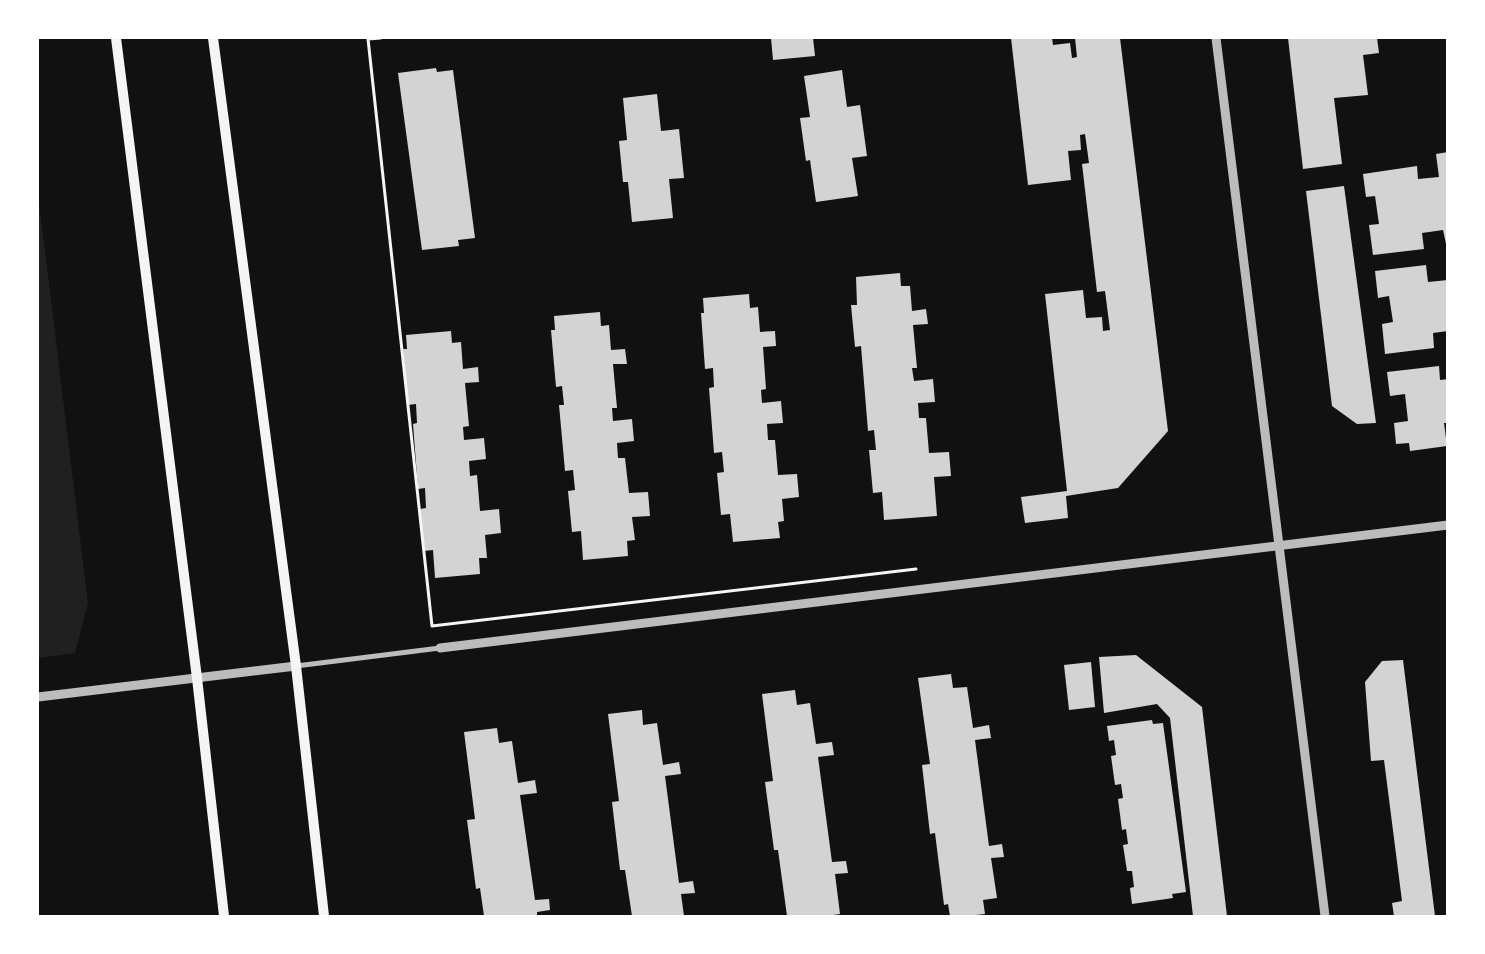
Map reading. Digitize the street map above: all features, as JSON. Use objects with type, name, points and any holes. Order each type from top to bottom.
[{"type":"main road","points":[[116,38],[197,678],[224,916]]},
{"type":"main road","points":[[213,38],[296,666],[324,916]]},
{"type":"street","points":[[1216,38],[1326,916]]},
{"type":"street","points":[[38,697],[1448,526]]},
{"type":"path","points":[[381,38],[368,39],[432,626],[917,569]]},
{"type":"shaded area","points":[[38,195],[88,603],[75,653],[38,658]]},
{"type":"building","points":[[771,38],[813,38],[815,56],[773,60]]},
{"type":"building","points":[[1011,38],[1052,38],[1053,45],[1070,43],[1072,58],[1077,57],[1075,38],[1120,38],[1168,431],[1118,488],[1066,496],[1068,518],[1025,523],[1021,497],[1067,491],[1045,294],[1083,290],[1086,318],[1102,317],[1103,331],[1110,330],[1105,291],[1097,292],[1082,164],[1089,163],[1085,134],[1080,135],[1081,150],[1068,151],[1071,180],[1028,185]]},
{"type":"building","points":[[1288,38],[1377,38],[1379,53],[1363,55],[1368,95],[1334,98],[1342,164],[1303,169]]},
{"type":"building","points":[[436,68],[437,72],[453,70],[475,238],[458,240],[459,246],[422,250],[398,73]]},
{"type":"building","points":[[842,70],[847,107],[860,105],[867,156],[852,158],[858,196],[816,202],[810,160],[806,161],[800,118],[810,117],[804,76]]},
{"type":"building","points":[[657,94],[661,131],[679,129],[684,178],[669,179],[673,218],[632,222],[628,182],[623,182],[619,141],[627,140],[623,98]]},
{"type":"building","points":[[1448,152],[1448,253],[1443,230],[1422,233],[1424,249],[1373,255],[1369,225],[1379,224],[1375,196],[1366,197],[1363,174],[1417,166],[1418,179],[1439,177],[1436,154]]},
{"type":"building","points":[[1344,186],[1376,423],[1357,424],[1332,406],[1306,191]]},
{"type":"building","points":[[1426,265],[1428,282],[1448,280],[1448,331],[1433,333],[1434,348],[1385,354],[1382,324],[1393,322],[1389,296],[1378,298],[1375,271]]},
{"type":"building","points":[[900,273],[901,286],[910,286],[912,311],[926,309],[928,324],[913,325],[917,368],[912,368],[914,381],[933,379],[935,402],[918,403],[919,418],[926,418],[929,453],[949,452],[951,476],[934,477],[937,516],[884,520],[882,492],[873,493],[869,450],[876,450],[874,430],[868,431],[861,346],[855,347],[851,305],[857,305],[856,277]]},
{"type":"building","points":[[749,294],[750,308],[758,307],[760,332],[775,331],[776,346],[763,347],[766,389],[761,390],[762,403],[781,401],[783,423],[767,424],[768,440],[775,440],[778,475],[797,474],[799,497],[782,499],[784,521],[778,522],[780,538],[733,542],[730,514],[721,515],[717,473],[724,472],[722,452],[714,453],[709,388],[714,387],[713,368],[705,369],[701,313],[704,313],[703,298]]},
{"type":"building","points":[[600,312],[601,326],[609,325],[611,350],[625,349],[627,364],[613,364],[617,408],[612,408],[613,421],[632,419],[634,441],[617,443],[618,458],[625,458],[629,493],[648,492],[650,516],[632,517],[635,540],[627,541],[628,556],[583,560],[581,531],[572,532],[568,491],[575,490],[573,470],[565,471],[559,405],[564,405],[562,386],[556,387],[551,330],[555,330],[554,316]]},
{"type":"building","points":[[451,331],[452,343],[461,342],[463,369],[478,367],[479,382],[465,383],[469,426],[463,427],[464,440],[484,438],[486,459],[469,461],[470,476],[477,475],[480,511],[499,509],[501,533],[485,535],[487,558],[479,558],[480,574],[435,578],[433,550],[424,551],[420,509],[426,508],[425,488],[418,489],[413,424],[417,423],[416,404],[408,405],[403,349],[407,349],[406,335]]},
{"type":"building","points":[[1439,366],[1440,380],[1448,379],[1448,423],[1444,423],[1447,446],[1410,451],[1409,443],[1396,444],[1394,423],[1408,421],[1405,394],[1390,396],[1387,372]]},
{"type":"building","points":[[1136,655],[1202,707],[1227,916],[1193,916],[1170,718],[1157,704],[1104,713],[1099,657]]},
{"type":"building","points":[[1403,660],[1435,916],[1394,916],[1392,903],[1402,901],[1384,760],[1371,761],[1365,682],[1382,661]]},
{"type":"building","points":[[1091,662],[1095,707],[1069,710],[1064,665]]},
{"type":"building","points":[[951,674],[953,688],[967,687],[973,728],[989,725],[991,738],[975,740],[989,846],[1002,844],[1004,857],[991,858],[997,898],[983,900],[985,914],[966,916],[950,916],[948,904],[944,905],[935,833],[930,834],[922,765],[930,764],[918,678]]},
{"type":"building","points":[[795,690],[797,705],[810,703],[816,744],[832,742],[834,755],[818,757],[832,862],[846,861],[848,873],[835,874],[840,914],[787,916],[778,850],[774,850],[765,782],[773,781],[762,694]]},
{"type":"building","points":[[642,710],[643,725],[657,723],[663,765],[679,762],[681,774],[665,776],[679,883],[693,881],[695,893],[681,894],[684,916],[632,916],[625,870],[620,870],[612,802],[619,801],[608,714]]},
{"type":"building","points":[[1152,720],[1153,724],[1163,723],[1186,892],[1172,894],[1173,898],[1132,904],[1130,888],[1134,887],[1132,871],[1127,871],[1123,845],[1128,844],[1126,829],[1122,830],[1118,799],[1123,798],[1121,784],[1115,785],[1111,756],[1116,755],[1114,740],[1109,741],[1107,726]]},
{"type":"building","points":[[497,728],[499,743],[512,741],[518,783],[535,780],[537,793],[520,795],[535,900],[549,899],[550,910],[537,912],[537,916],[484,916],[480,888],[476,889],[467,820],[475,819],[464,732]]}]
